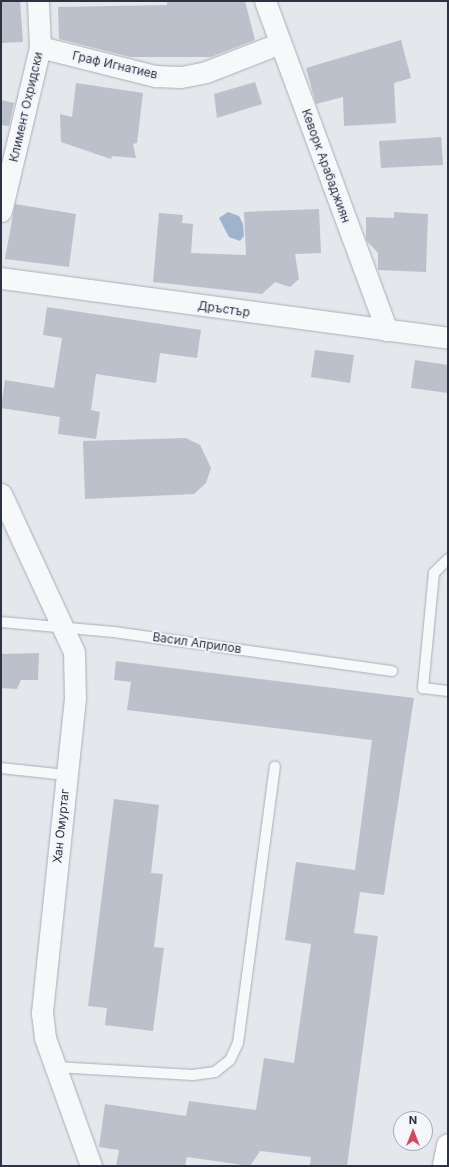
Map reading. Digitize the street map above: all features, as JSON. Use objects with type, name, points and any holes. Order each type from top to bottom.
[{"type":"street","name":"Климент Охридски","points":[[1,211],[40,47],[38,1]]},
{"type":"street","name":"Кеворк Арабаджиян","points":[[265,1],[387,330]]},
{"type":"street","name":"Граф Игнатиев","points":[[40,47],[155,76],[181,77],[206,72],[280,43]]},
{"type":"street","name":"Дръстър","points":[[1,278],[448,338]]},
{"type":"street","name":"Хан Омуртаг","points":[[1,494],[66,630],[74,652],[76,674],[42,1013],[45,1038],[91,1166]]},
{"type":"street","points":[[444,1166],[448,1145]]},
{"type":"lane","points":[[448,559],[434,573],[423,688],[448,691]]},
{"type":"lane","name":"Васил Априлов","points":[[1,622],[66,630],[114,632],[392,671]]},
{"type":"lane","points":[[55,1067],[192,1075],[215,1072],[230,1060],[238,1043],[275,766]]},
{"type":"lane","points":[[1,768],[66,775]]},
{"type":"water","points":[[228,212],[239,216],[243,224],[244,236],[240,241],[229,237],[219,218]]},
{"type":"building","points":[[1,1],[20,1],[23,42],[1,43]]},
{"type":"building","points":[[167,1],[245,1],[255,40],[211,57],[130,57],[59,39],[58,7],[167,5]]},
{"type":"building","points":[[401,40],[411,78],[394,83],[396,123],[344,126],[343,97],[316,104],[306,68]]},
{"type":"building","points":[[255,82],[262,104],[217,118],[214,94]]},
{"type":"building","points":[[76,83],[143,93],[137,143],[133,144],[136,158],[112,156],[111,159],[61,142],[60,114],[72,117]]},
{"type":"building","points":[[1,100],[14,103],[9,126],[1,125]]},
{"type":"building","points":[[441,137],[443,165],[381,168],[379,141]]},
{"type":"building","points":[[15,204],[76,214],[69,267],[5,259]]},
{"type":"building","points":[[319,209],[321,253],[295,254],[299,279],[290,287],[275,282],[262,294],[153,282],[159,213],[183,215],[182,223],[193,224],[191,253],[246,255],[244,212]]},
{"type":"building","points":[[394,212],[428,214],[426,272],[378,270],[378,253],[366,240],[366,217],[394,218]]},
{"type":"building","points":[[47,307],[201,330],[197,358],[160,353],[156,383],[96,374],[91,410],[100,412],[96,439],[58,434],[60,417],[1,408],[5,380],[54,388],[62,338],[43,335]]},
{"type":"building","points":[[315,350],[354,355],[350,383],[311,377]]},
{"type":"building","points":[[415,360],[448,365],[448,393],[411,388]]},
{"type":"building","points":[[186,438],[200,445],[211,468],[206,483],[194,494],[85,499],[83,441]]},
{"type":"building","points":[[39,653],[38,680],[21,680],[17,689],[1,688],[1,654]]},
{"type":"building","points":[[116,661],[414,698],[384,895],[360,892],[354,933],[378,936],[347,1166],[310,1166],[311,1157],[260,1151],[250,1166],[187,1157],[185,1166],[116,1166],[119,1150],[99,1147],[105,1104],[186,1116],[189,1101],[256,1110],[264,1058],[294,1063],[311,944],[285,940],[296,862],[355,870],[372,740],[127,710],[131,682],[114,680]]},
{"type":"building","points":[[114,799],[159,805],[151,873],[163,874],[154,947],[164,948],[153,1031],[105,1025],[107,1008],[88,1006]]}]
